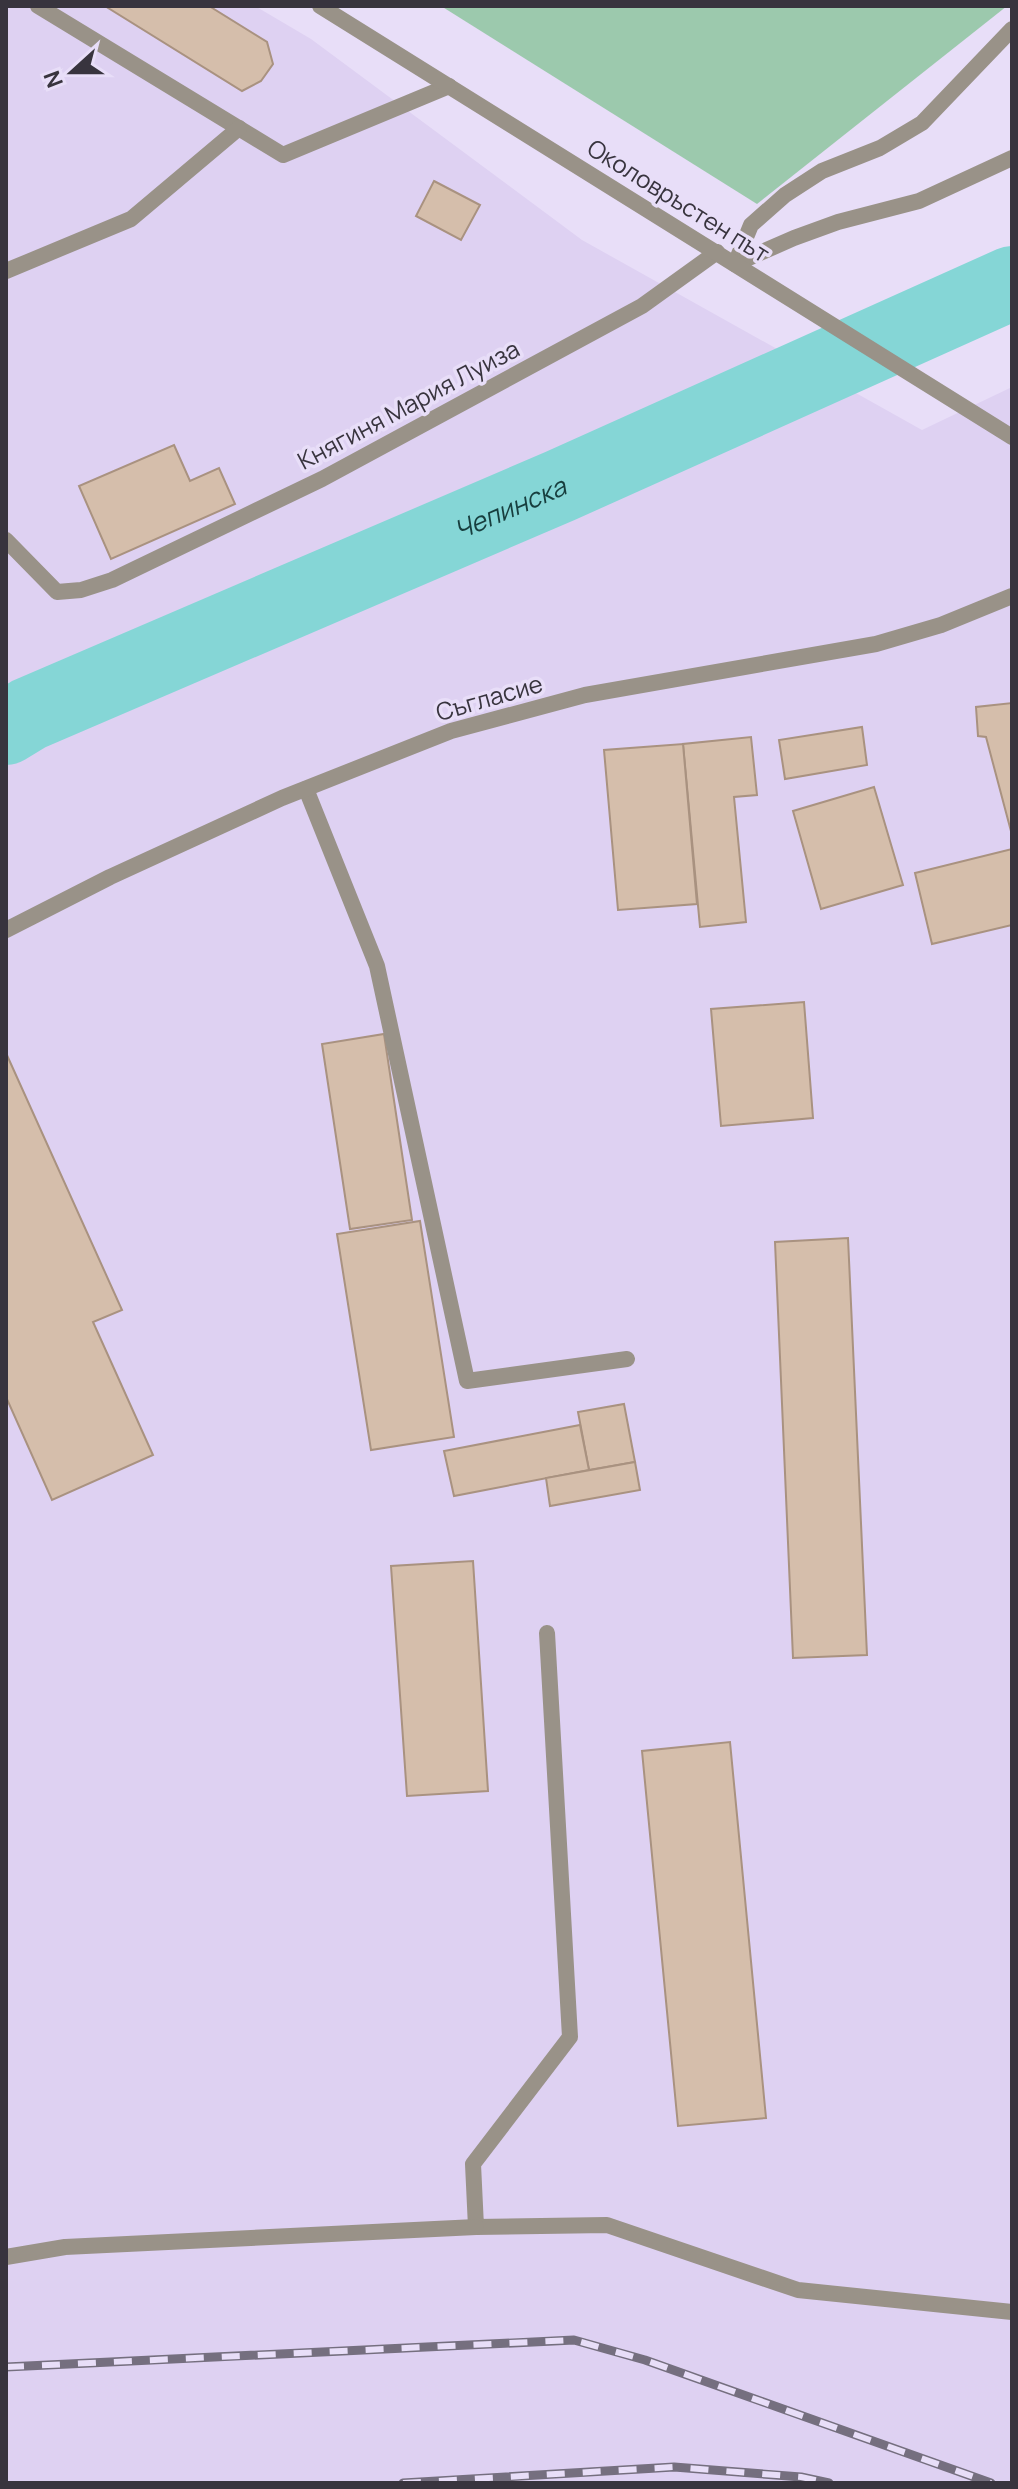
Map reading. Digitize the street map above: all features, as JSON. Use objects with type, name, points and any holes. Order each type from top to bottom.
[{"type":"street","points":[[38,6],[283,155],[449,86]]},
{"type":"street","name":"Околовръстен път","points":[[320,6],[1012,437]]},
{"type":"street","points":[[735,264],[751,225],[785,195],[822,171],[880,148],[922,123],[1012,29]]},
{"type":"street","points":[[6,271],[131,219],[239,128]]},
{"type":"street","points":[[735,264],[838,222],[919,201],[1012,158]]},
{"type":"street","name":"Княгиня Мария Луиза","points":[[6,540],[57,592],[81,590],[112,580],[322,479],[642,306],[717,252]]},
{"type":"street","name":"Съгласие","points":[[6,930],[110,877],[306,789],[451,731],[585,695],[876,644],[941,625],[1012,596]]},
{"type":"street","points":[[306,789],[377,966],[467,1381],[627,1359]]},
{"type":"street","points":[[476,2227],[473,2164],[570,2037],[547,1633]]},
{"type":"street","points":[[6,2257],[65,2247],[476,2227],[607,2225],[798,2290],[1012,2312]]},
{"type":"shaded area","points":[[6,6],[255,6],[311,39],[582,240],[922,430],[1012,387],[1012,2483],[6,2483]]},
{"type":"green space","points":[[441,6],[1007,6],[757,204]]},
{"type":"building","points":[[105,6],[209,6],[267,42],[273,64],[261,81],[242,91]]},
{"type":"building","points":[[434,181],[480,205],[461,240],[416,216]]},
{"type":"building","points":[[174,445],[190,481],[219,468],[235,504],[111,559],[79,486]]},
{"type":"building","points":[[1012,703],[1012,835],[986,737],[978,736],[976,707]]},
{"type":"building","points":[[862,727],[867,765],[785,779],[779,740]]},
{"type":"building","points":[[751,737],[757,795],[734,797],[746,922],[700,927],[683,744]]},
{"type":"building","points":[[683,744],[697,904],[618,910],[604,750]]},
{"type":"building","points":[[874,787],[903,885],[821,909],[793,811]]},
{"type":"building","points":[[1012,849],[1012,925],[932,944],[915,873]]},
{"type":"building","points":[[804,1002],[813,1118],[721,1126],[711,1009]]},
{"type":"building","points":[[384,1034],[412,1220],[350,1229],[322,1044]]},
{"type":"building","points":[[6,1053],[122,1310],[93,1322],[153,1455],[52,1500],[6,1397]]},
{"type":"building","points":[[420,1221],[454,1437],[371,1450],[337,1234]]},
{"type":"building","points":[[848,1238],[867,1655],[793,1658],[775,1242]]},
{"type":"building","points":[[624,1404],[635,1462],[589,1470],[578,1412]]},
{"type":"building","points":[[580,1425],[589,1470],[454,1496],[444,1451]]},
{"type":"building","points":[[635,1462],[640,1490],[550,1506],[546,1478]]},
{"type":"building","points":[[473,1561],[488,1791],[407,1796],[391,1566]]},
{"type":"building","points":[[730,1742],[766,2118],[678,2126],[642,1751]]},
{"type":"waterway","name":"Чепинска","points":[[6,728],[29,714],[560,486],[1012,283]]},
{"type":"railway","points":[[6,2367],[574,2340],[645,2360],[991,2483]]},
{"type":"railway","points":[[403,2483],[674,2467],[801,2477],[829,2483]]}]
